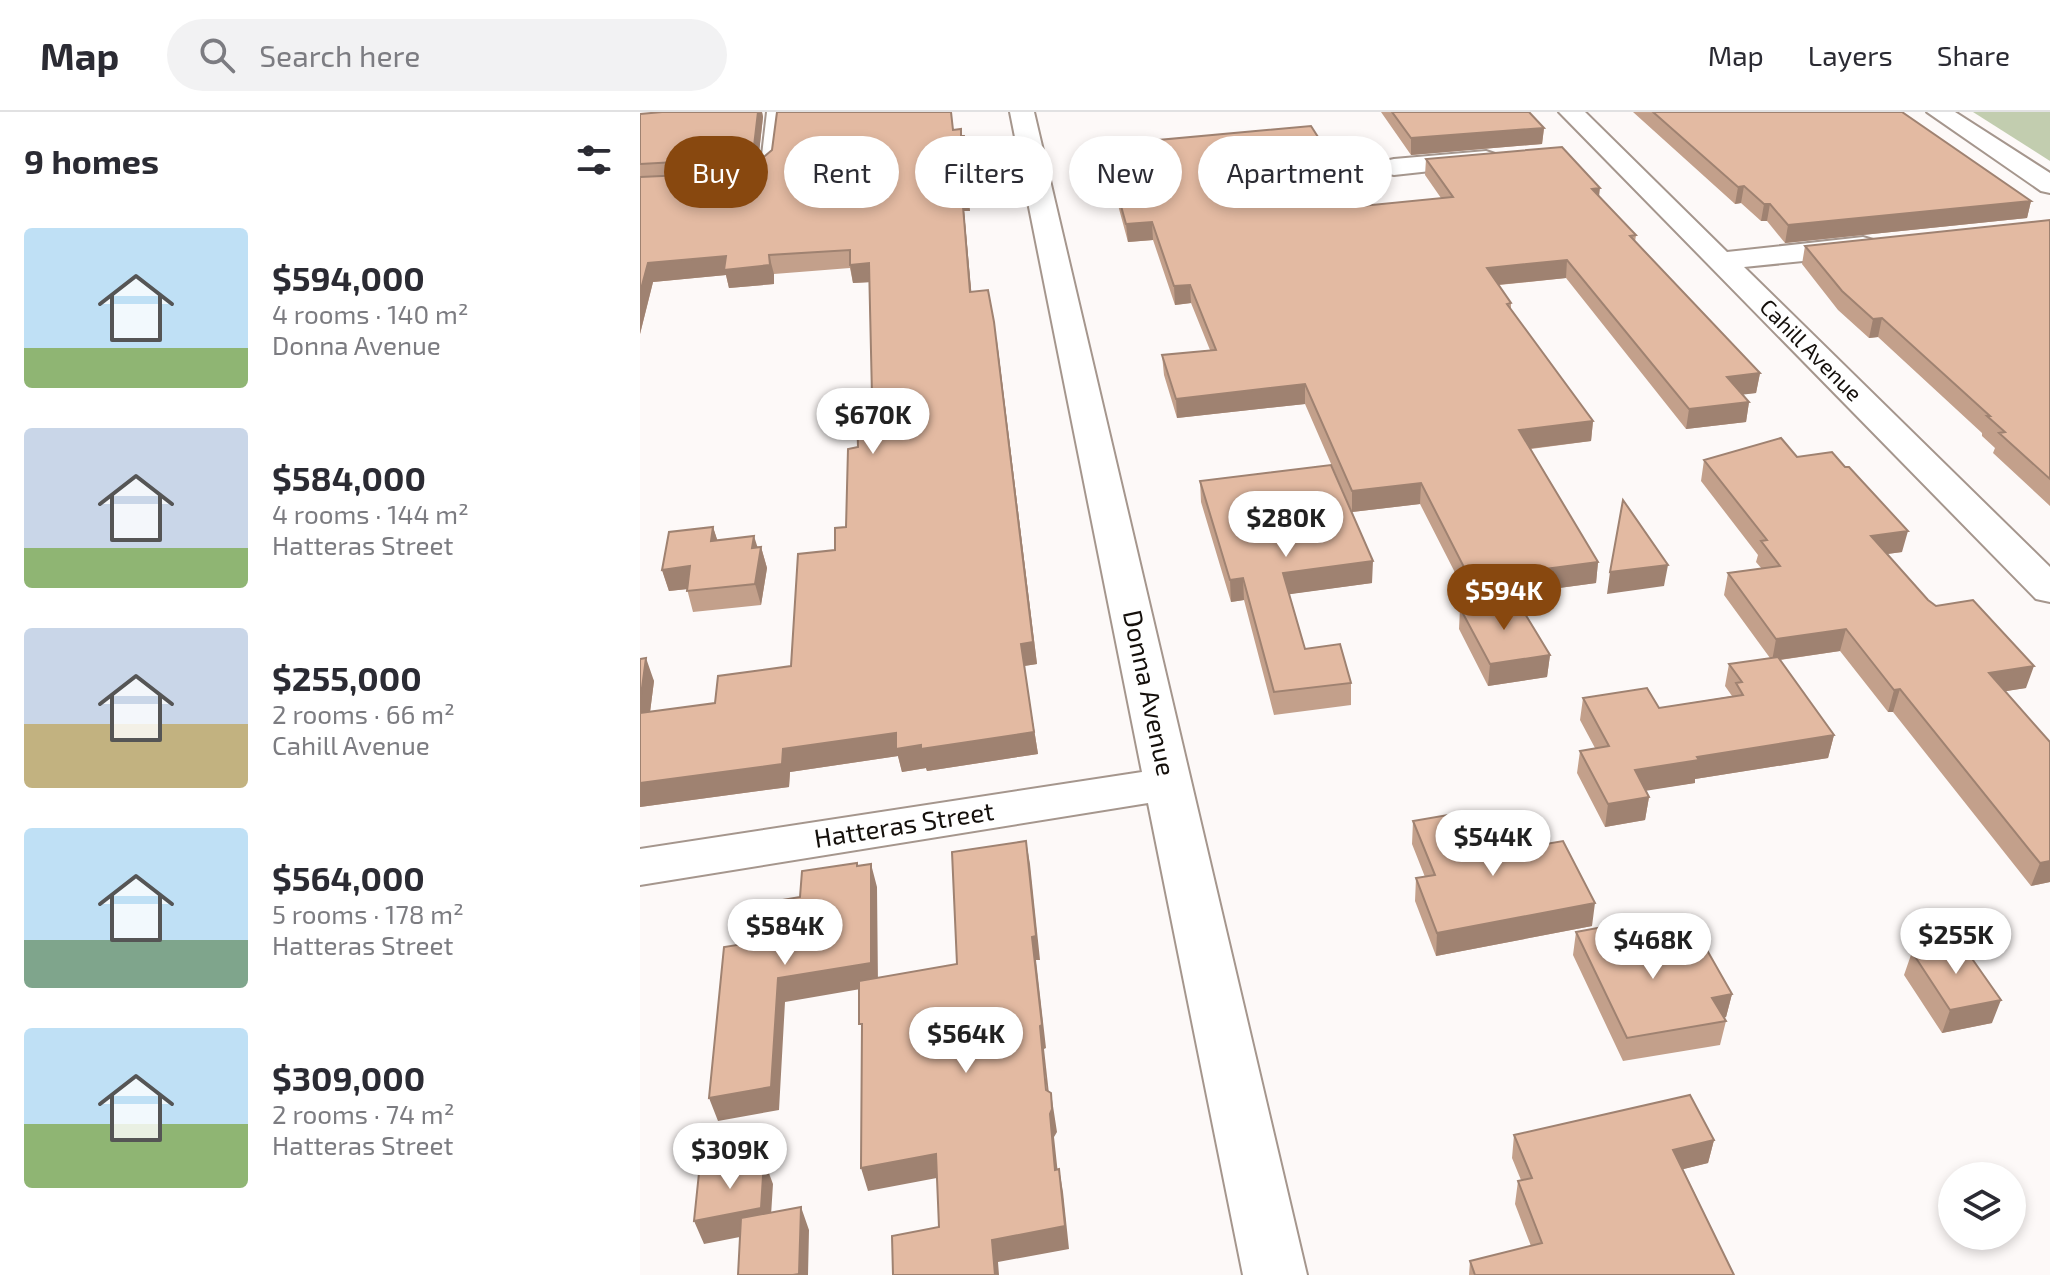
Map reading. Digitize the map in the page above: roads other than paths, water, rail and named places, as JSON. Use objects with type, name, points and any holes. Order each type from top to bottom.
[{"type":"street","name":"Donna Avenue","points":[[1022,112],[1275,1275]]},
{"type":"street","name":"Cahill Avenue","points":[[1571,112],[1592,150],[1722,261],[2050,590]]},
{"type":"street","points":[[1939,112],[2050,185]]},
{"type":"street","points":[[1394,167],[1516,157]]},
{"type":"street","points":[[1722,261],[1883,244]]},
{"type":"street","name":"Hatteras Street","points":[[640,867],[1168,784]]},
{"type":"lane","points":[[768,157],[773,112]]}]
